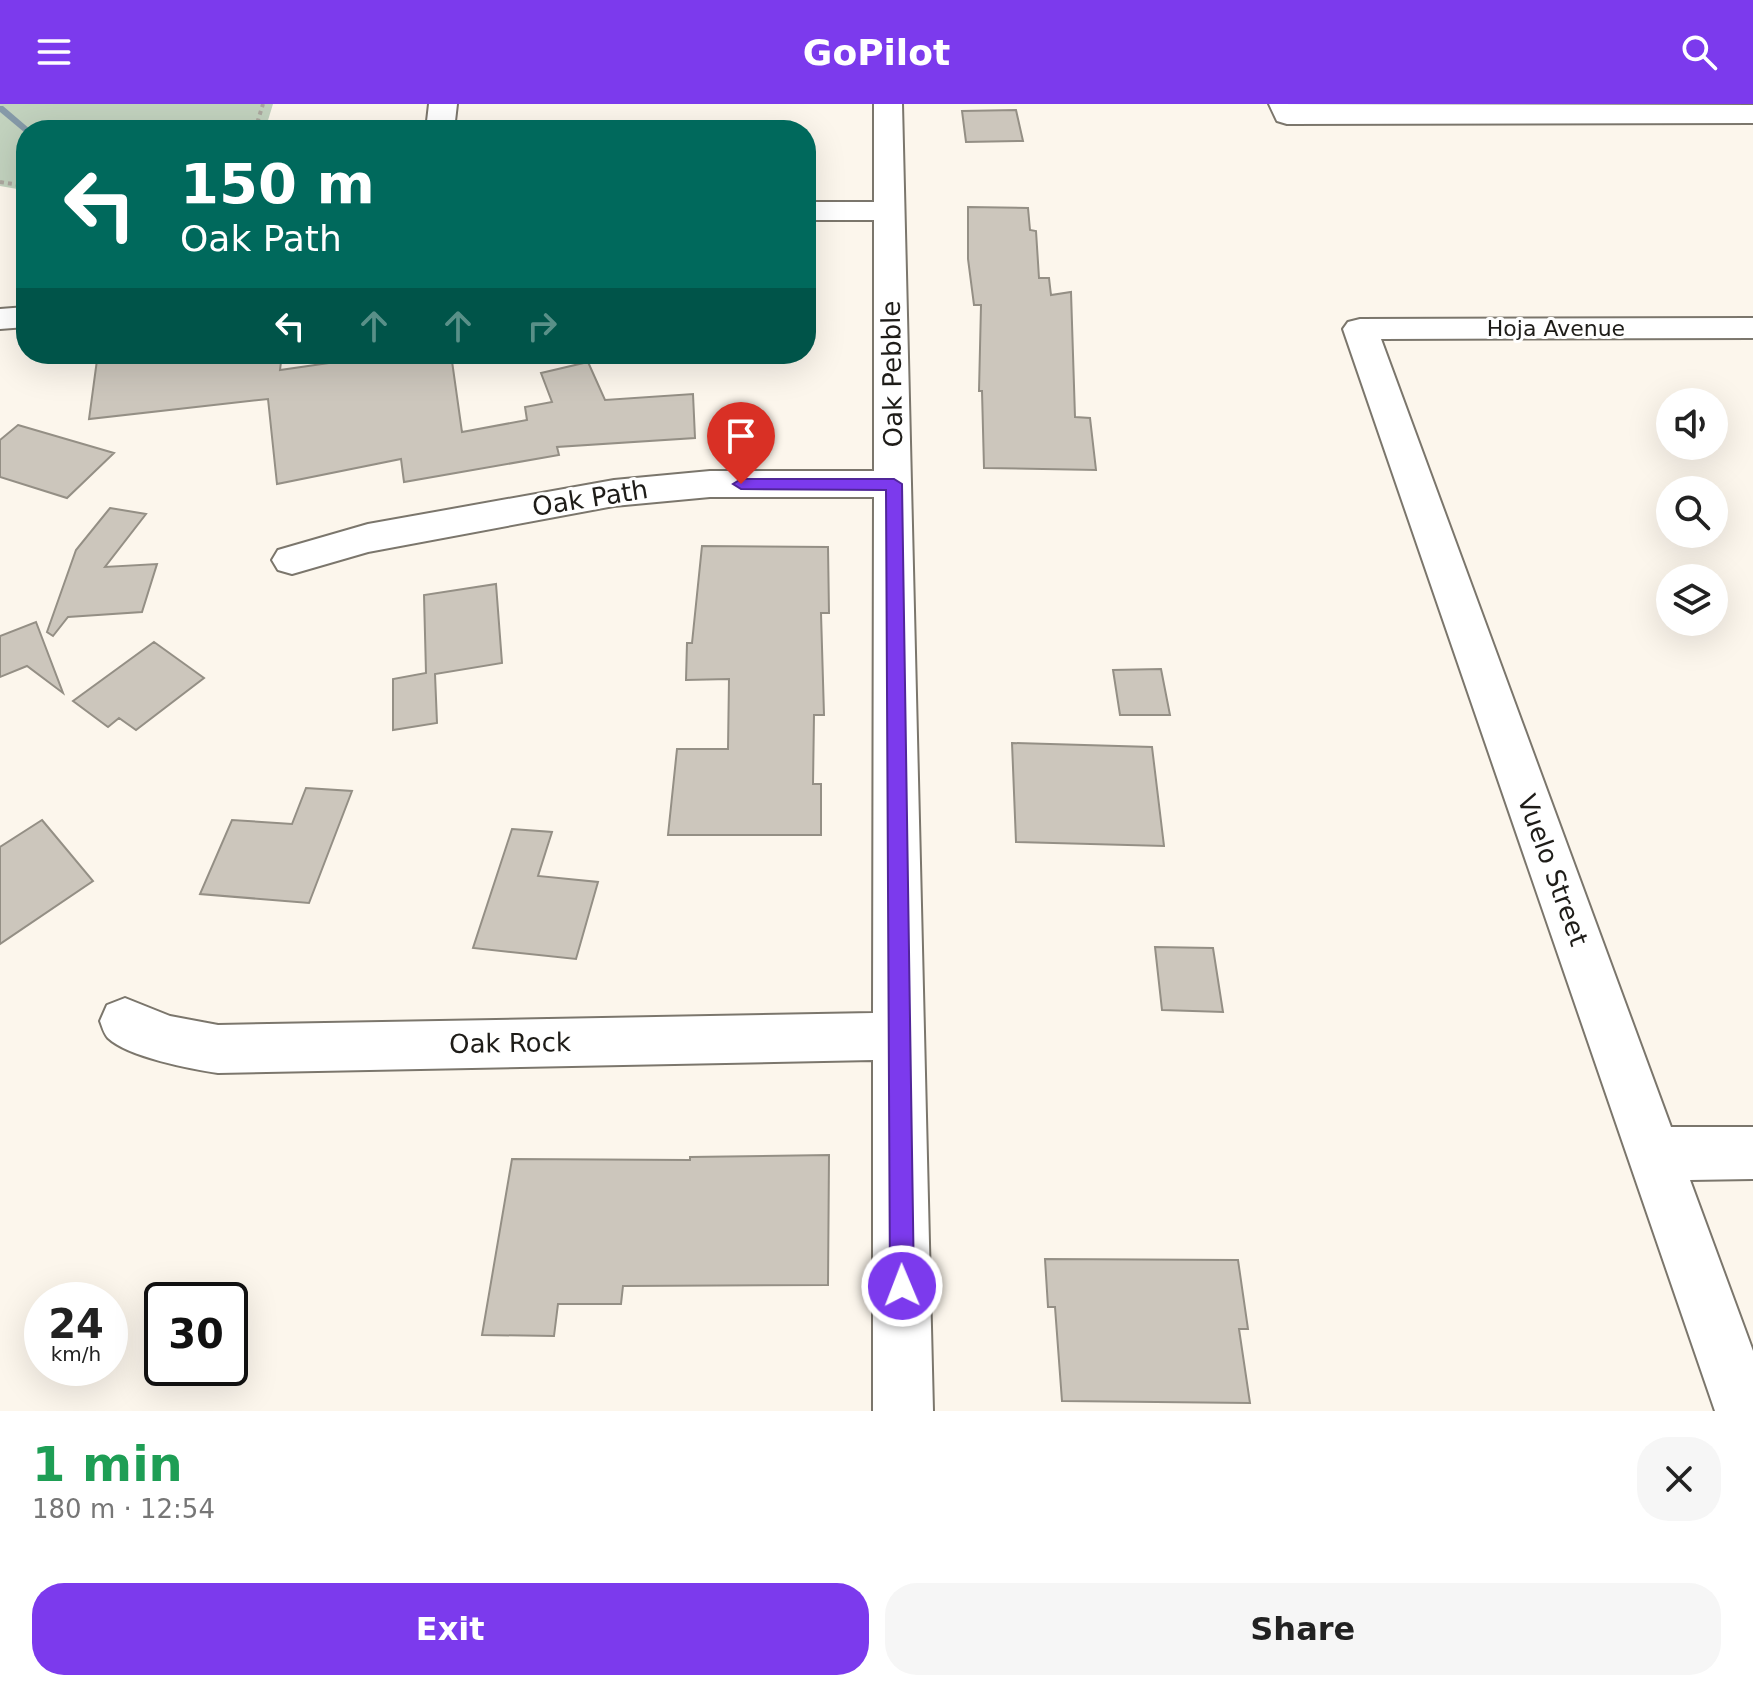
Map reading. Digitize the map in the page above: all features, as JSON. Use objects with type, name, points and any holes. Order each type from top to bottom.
[{"type":"street","name":"Oak Pebble","points":[[888,104],[903,1411]]},
{"type":"street","points":[[1285,109],[1650,109],[1753,114]]},
{"type":"street","points":[[816,211],[890,211]]},
{"type":"street","name":"Hoja Avenue","points":[[1360,329],[1753,328]]},
{"type":"street","name":"Vuelo Street","points":[[1360,329],[1745,1411]]},
{"type":"street","name":"Oak Path","points":[[292,560],[368,538],[641,489],[710,484],[894,484]]},
{"type":"street","name":"Oak Rock","points":[[125,1021],[148,1034],[180,1045],[218,1049],[900,1036]]},
{"type":"street","points":[[1654,1154],[1753,1153]]},
{"type":"green space","points":[[0,104],[273,104],[268,120],[16,120],[16,189],[0,186]]},
{"type":"building","points":[[1016,110],[1023,141],[966,142],[962,111]]},
{"type":"building","points":[[968,207],[1028,208],[1030,230],[1036,231],[1039,278],[1049,278],[1051,295],[1071,292],[1075,417],[1090,418],[1096,470],[984,468],[982,391],[979,391],[981,305],[974,305],[968,259]]},
{"type":"building","points":[[96,364],[281,364],[280,370],[322,364],[452,364],[462,432],[527,420],[525,407],[552,402],[541,373],[589,364],[605,400],[693,394],[695,438],[557,447],[559,455],[404,482],[401,459],[277,484],[268,399],[89,419]]},
{"type":"building","points":[[18,425],[114,453],[67,498],[0,477],[0,440]]},
{"type":"building","points":[[110,508],[146,514],[105,567],[157,564],[142,612],[68,617],[53,636],[47,632],[76,550]]},
{"type":"building","points":[[702,546],[828,547],[829,613],[821,613],[824,715],[814,715],[813,784],[821,784],[821,835],[668,835],[677,749],[728,749],[729,679],[686,680],[687,643],[692,643]]},
{"type":"building","points":[[496,584],[502,663],[435,674],[437,723],[393,730],[393,679],[426,673],[424,595]]},
{"type":"building","points":[[36,622],[63,693],[27,666],[0,677],[0,636]]},
{"type":"building","points":[[154,642],[204,678],[136,730],[119,718],[108,727],[73,701]]},
{"type":"building","points":[[1161,669],[1170,715],[1120,715],[1113,670]]},
{"type":"building","points":[[1012,743],[1152,747],[1164,846],[1016,842]]},
{"type":"building","points":[[306,788],[352,791],[309,903],[200,894],[232,820],[292,824]]},
{"type":"building","points":[[42,820],[93,881],[0,944],[0,847]]},
{"type":"building","points":[[512,829],[552,832],[538,876],[598,882],[576,959],[473,948]]},
{"type":"building","points":[[1155,947],[1213,948],[1223,1012],[1162,1010]]},
{"type":"building","points":[[829,1155],[828,1285],[623,1286],[621,1304],[558,1304],[554,1336],[482,1335],[512,1159],[690,1160],[690,1157]]},
{"type":"building","points":[[1045,1259],[1238,1260],[1248,1329],[1239,1329],[1250,1403],[1062,1401],[1055,1307],[1048,1307]]},
{"type":"waterway","points":[[0,108],[16,121]]},
{"type":"route","points":[[741,484],[894,484],[902,1286]]}]
